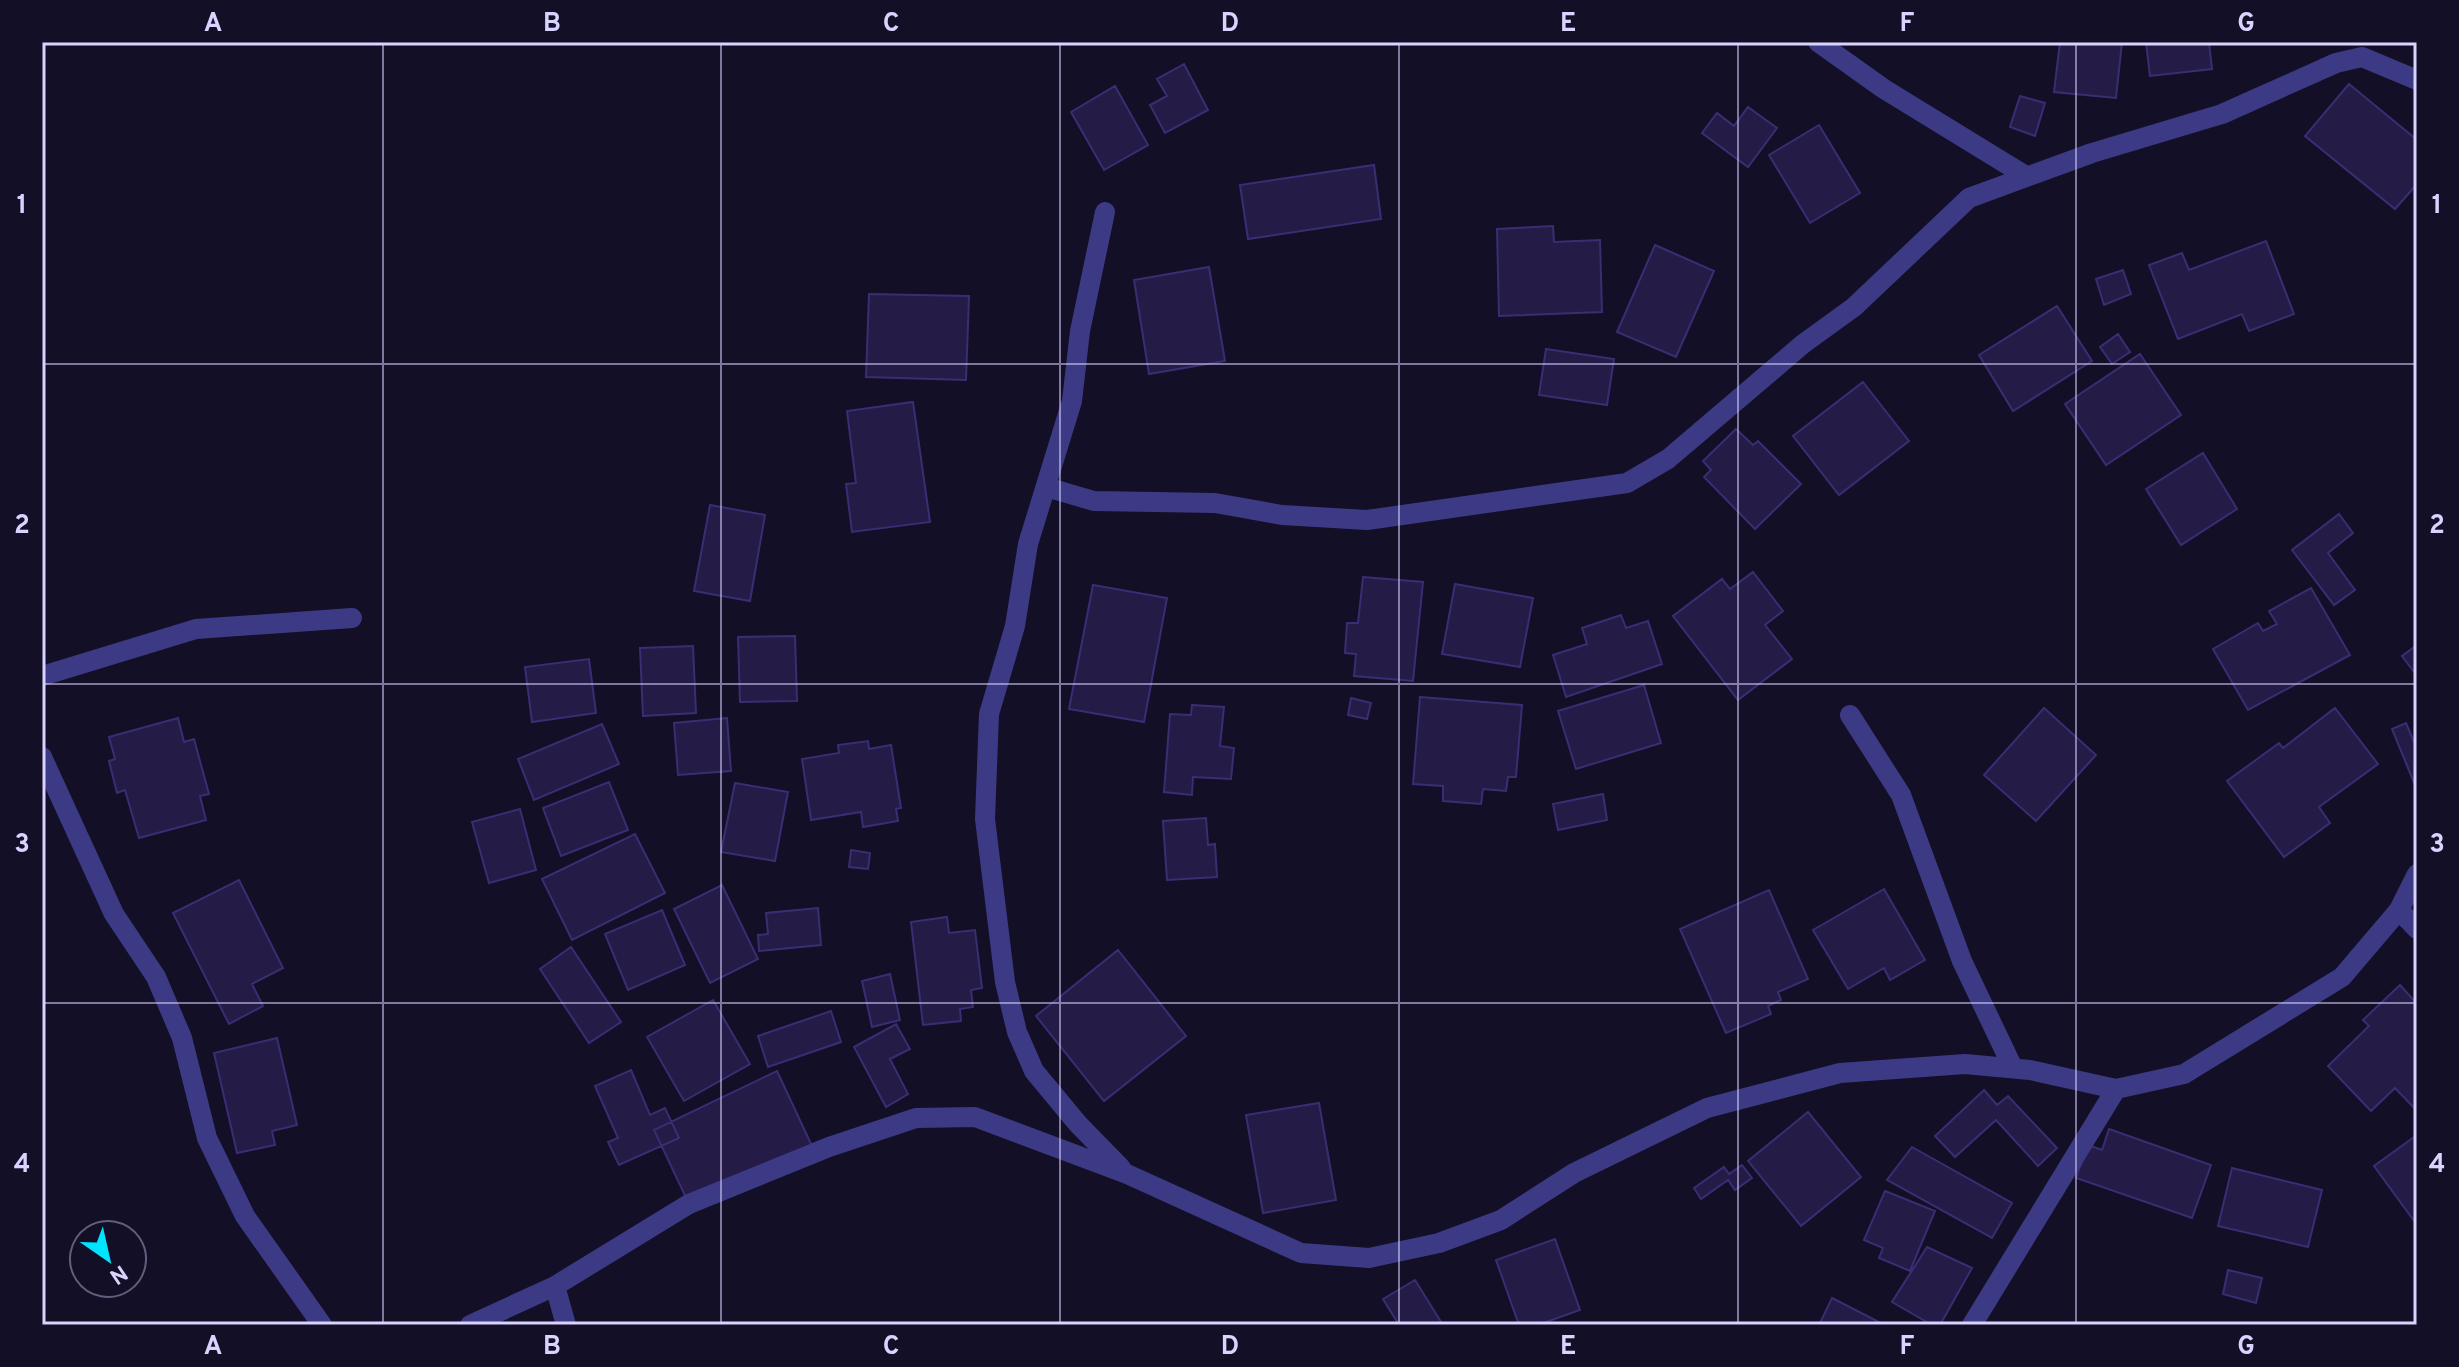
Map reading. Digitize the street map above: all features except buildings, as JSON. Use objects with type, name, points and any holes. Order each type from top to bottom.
[{"type":"street","points":[[1818,42],[1884,89],[2026,176]]},
{"type":"street","points":[[1046,487],[1094,501],[1215,503],[1282,515],[1367,520],[1627,483],[1668,459],[1803,344],[1854,307],[1969,198],[2026,176],[2222,114],[2336,63],[2362,57],[2417,80]]},
{"type":"street","points":[[1105,212],[1080,331],[1072,401],[1028,544],[1015,626],[989,714],[985,819],[1005,982],[1017,1032],[1034,1071],[1078,1124],[1127,1174]]},
{"type":"street","points":[[42,676],[196,629],[352,618]]},
{"type":"street","points":[[1850,715],[1901,795],[1962,961],[2013,1068]]},
{"type":"street","points":[[42,757],[114,914],[156,977],[182,1038],[207,1138],[239,1203],[322,1325]]},
{"type":"street","points":[[470,1325],[555,1286],[689,1204],[829,1147],[916,1118],[975,1117],[1127,1174],[1301,1253],[1369,1258],[1439,1243],[1501,1220],[1574,1173],[1707,1108],[1840,1073],[1965,1064],[2013,1068],[2116,1089],[2184,1074],[2342,977],[2399,910],[2417,874]]},
{"type":"street","points":[[2399,910],[2417,929]]},
{"type":"street","points":[[1972,1325],[2116,1089]]},
{"type":"street","points":[[555,1286],[566,1325]]}]
